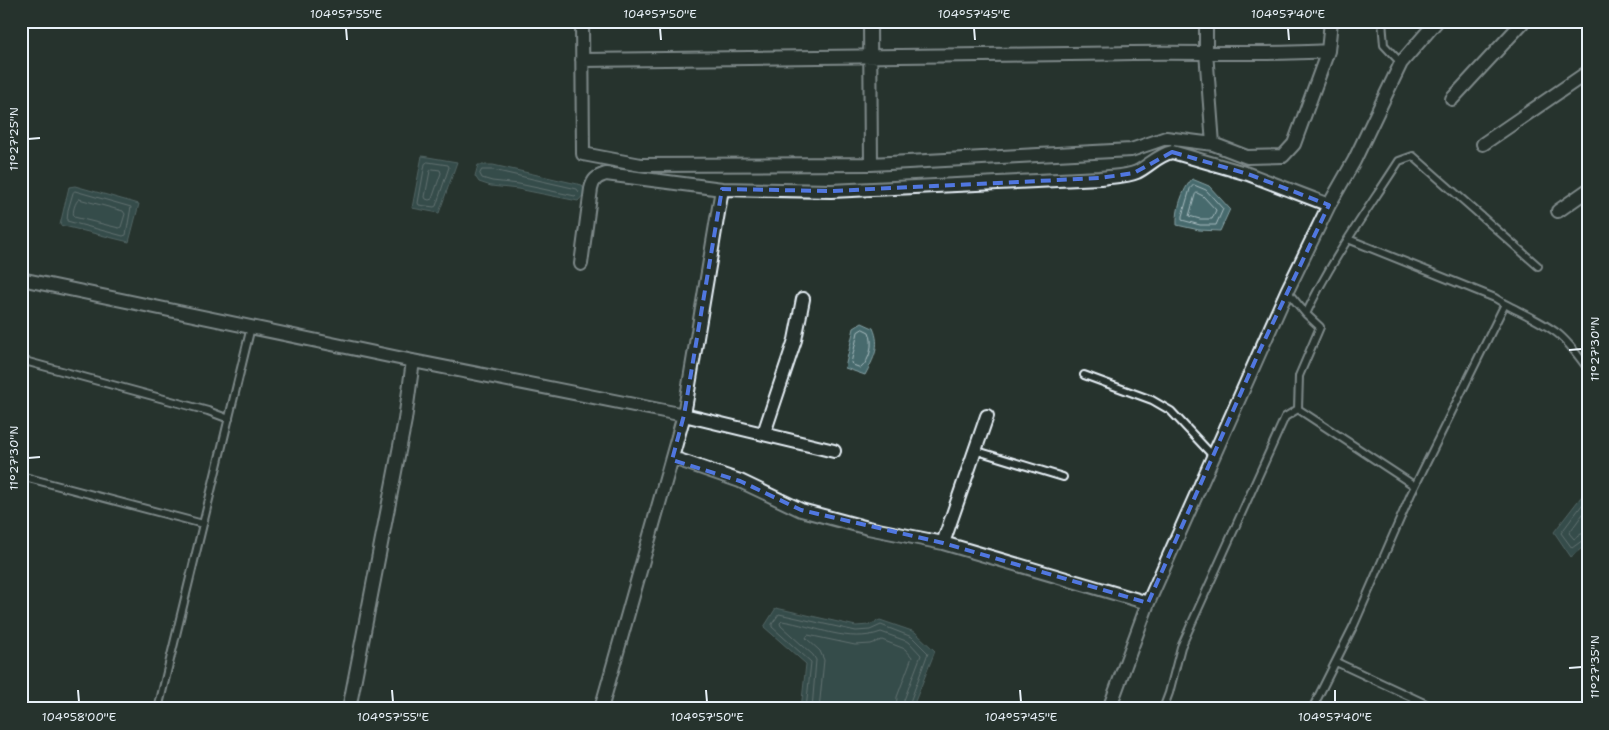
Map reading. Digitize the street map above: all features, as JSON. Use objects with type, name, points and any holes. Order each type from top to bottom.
[{"type":"street","points":[[582,21],[583,154],[640,165],[871,164],[1132,150],[1166,138],[1213,144],[1247,157],[1283,156],[1294,144],[1328,51],[1331,21]]},
{"type":"street","points":[[870,21],[871,164]]},
{"type":"street","points":[[1206,21],[1206,52],[1213,144]]},
{"type":"street","points":[[1109,709],[1148,603],[1287,291],[1329,206],[1354,161],[1401,63],[1437,21]]},
{"type":"street","points":[[1452,99],[1524,21]]},
{"type":"street","points":[[582,60],[870,59],[1328,51]]},
{"type":"street","points":[[1484,144],[1588,72]]},
{"type":"street","points":[[581,264],[593,181],[598,176],[606,174],[722,188],[831,191],[1100,178],[1134,173],[1148,166],[1163,154],[1172,152],[1248,174],[1329,206]]},
{"type":"street","points":[[601,709],[684,415],[722,188]]},
{"type":"street","points":[[1558,211],[1588,190]]},
{"type":"street","points":[[21,279],[413,361],[684,415],[834,451]]},
{"type":"street","points":[[764,434],[795,340],[803,299]]},
{"type":"street","points":[[349,709],[405,420],[413,361]]},
{"type":"street","points":[[943,543],[987,416]]},
{"type":"street","points":[[672,460],[679,460],[740,481],[801,510],[868,528],[943,543],[1148,603]]},
{"type":"lane","points":[[1382,21],[1384,45],[1401,63]]},
{"type":"lane","points":[[1306,314],[1316,292],[1348,239],[1399,161],[1413,156],[1538,266]]},
{"type":"lane","points":[[1348,239],[1495,298],[1529,316],[1558,333],[1588,369]]},
{"type":"lane","points":[[1287,291],[1306,314],[1320,327],[1299,376],[1298,410]]},
{"type":"lane","points":[[1312,709],[1336,662],[1415,486],[1505,304]]},
{"type":"lane","points":[[158,709],[251,326]]},
{"type":"lane","points":[[21,360],[208,411],[229,419]]},
{"type":"lane","points":[[1084,375],[1146,397],[1171,411],[1213,456]]},
{"type":"lane","points":[[1298,410],[1415,486]]},
{"type":"lane","points":[[1163,709],[1181,647],[1218,562],[1285,417],[1298,410]]},
{"type":"lane","points":[[974,450],[1063,477]]},
{"type":"lane","points":[[21,476],[204,524]]},
{"type":"lane","points":[[1336,662],[1437,709]]},
{"type":"highlighted area","points":[[1172,152],[1248,174],[1329,205],[1259,352],[1148,603],[943,543],[801,510],[740,481],[672,460],[684,415],[722,189],[831,191],[1100,178],[1134,173]]},
{"type":"water","points":[[422,156],[457,162],[439,213],[412,208]]},
{"type":"water","points":[[478,165],[493,165],[582,185],[585,193],[578,201],[518,189],[491,186],[479,182],[475,176]]},
{"type":"water","points":[[1192,179],[1209,186],[1230,209],[1220,231],[1199,230],[1177,225],[1180,200]]},
{"type":"water","points":[[75,186],[139,204],[129,242],[60,225],[69,187]]},
{"type":"water","points":[[862,323],[873,328],[876,341],[874,357],[865,375],[845,368],[854,328]]},
{"type":"water","points":[[1588,488],[1588,543],[1571,557],[1554,532]]},
{"type":"water","points":[[776,608],[856,626],[869,625],[880,620],[915,632],[935,651],[914,704],[920,709],[801,709],[806,664],[764,627]]}]
